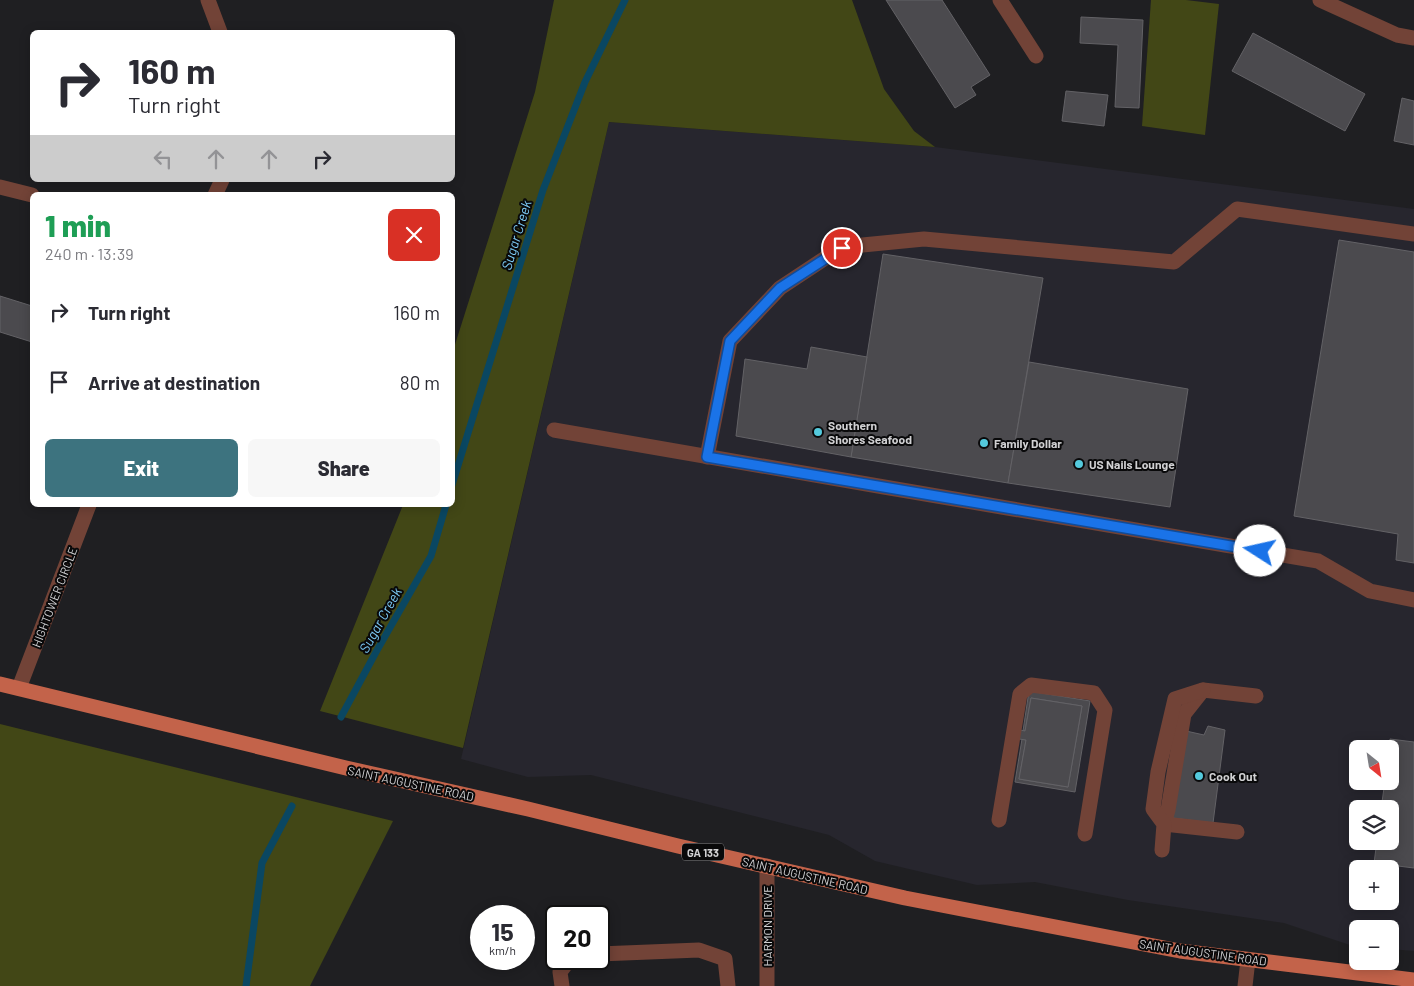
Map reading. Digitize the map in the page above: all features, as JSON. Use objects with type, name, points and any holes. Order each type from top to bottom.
[{"type":"main road","name":"SAINT AUGUSTINE ROAD","points":[[0,684],[346,768],[528,808],[678,846],[905,898],[1180,951],[1414,980]]},
{"type":"street","points":[[208,0],[219,30]]},
{"type":"street","points":[[1000,0],[1036,56]]},
{"type":"street","points":[[1320,0],[1398,34],[1414,38]]},
{"type":"street","points":[[0,187],[30,195]]},
{"type":"street","points":[[707,457],[730,341],[780,288],[842,248],[924,239],[1174,262],[1237,209],[1414,234]]},
{"type":"street","points":[[554,430],[1318,561],[1370,591],[1414,600]]},
{"type":"street","name":"HIGHTOWER CIRCLE","points":[[19,688],[88,507]]},
{"type":"street","points":[[999,820],[1020,694],[1031,685],[1094,694],[1105,710],[1084,834]]},
{"type":"street","points":[[1162,850],[1164,824],[1184,714],[1203,690],[1256,696]]},
{"type":"street","points":[[1164,824],[1237,832]]},
{"type":"street","name":"HARMON DRIVE","points":[[767,866],[767,986]]},
{"type":"street","points":[[610,954],[699,950],[725,959],[728,986]]},
{"type":"street","points":[[1244,986],[1248,960]]},
{"type":"street","points":[[562,970],[560,972],[562,986]]},
{"type":"shaded area","points":[[609,122],[935,147],[1414,209],[1414,951],[1399,950],[1399,920],[1349,920],[1349,945],[1284,923],[1128,900],[1035,882],[977,885],[875,861],[829,835],[591,775],[528,777],[461,759]]},
{"type":"green space","points":[[554,0],[852,0],[884,89],[914,131],[935,147],[609,122],[463,748],[320,711],[402,507],[455,507],[455,345],[535,92]]},
{"type":"green space","points":[[1151,0],[1186,0],[1219,4],[1205,135],[1142,126]]},
{"type":"green space","points":[[0,724],[393,821],[310,986],[0,986]]},
{"type":"building","points":[[886,0],[942,0],[990,75],[971,87],[976,95],[955,108]]},
{"type":"building","points":[[1081,17],[1143,20],[1139,108],[1115,107],[1118,45],[1080,43]]},
{"type":"building","points":[[1253,33],[1365,94],[1345,131],[1232,71]]},
{"type":"building","points":[[1066,91],[1108,95],[1104,126],[1062,121]]},
{"type":"building","points":[[1402,98],[1414,101],[1414,145],[1394,141]]},
{"type":"building","points":[[1339,240],[1414,252],[1414,563],[1396,560],[1398,534],[1294,516]]},
{"type":"building","points":[[883,254],[1043,278],[1008,483],[851,457]]},
{"type":"building","points":[[0,296],[30,305],[30,341],[0,332]]},
{"type":"building","points":[[811,347],[867,357],[851,457],[736,436],[745,359],[807,369]]},
{"type":"building","points":[[1029,362],[1188,389],[1170,507],[1008,483]]},
{"type":"building","points":[[1029,691],[1090,701],[1075,792],[1015,782],[1022,739],[1026,740],[1019,779],[1068,787],[1082,706],[1031,698],[1025,731],[1023,731]]},
{"type":"building","points":[[1031,698],[1082,706],[1068,787],[1019,779],[1026,740],[1019,739],[1020,730],[1025,731]]},
{"type":"building","name":"Cook Out","points":[[1208,726],[1225,730],[1213,823],[1172,818],[1186,731],[1204,735]]},
{"type":"building","points":[[1399,740],[1414,742],[1414,868],[1399,866],[1399,860],[1374,860],[1376,850],[1399,850],[1399,800],[1382,800],[1384,790],[1399,790]]},
{"type":"waterway","name":"Sugar Creek","points":[[455,475],[543,190],[585,82],[625,0]]},
{"type":"waterway","name":"Sugar Creek","points":[[341,717],[431,556],[445,507]]},
{"type":"waterway","name":"Sugar Creek","points":[[246,986],[262,863],[292,806]]},
{"type":"place","name":"Southern Shores Seafood","points":[[818,432]]},
{"type":"place","name":"Family Dollar","points":[[984,443]]},
{"type":"place","name":"US Nails Lounge","points":[[1079,464]]},
{"type":"place","name":"Cook Out","points":[[1199,776]]},
{"type":"route","points":[[842,248],[780,288],[730,341],[707,457],[1260,551]]}]
